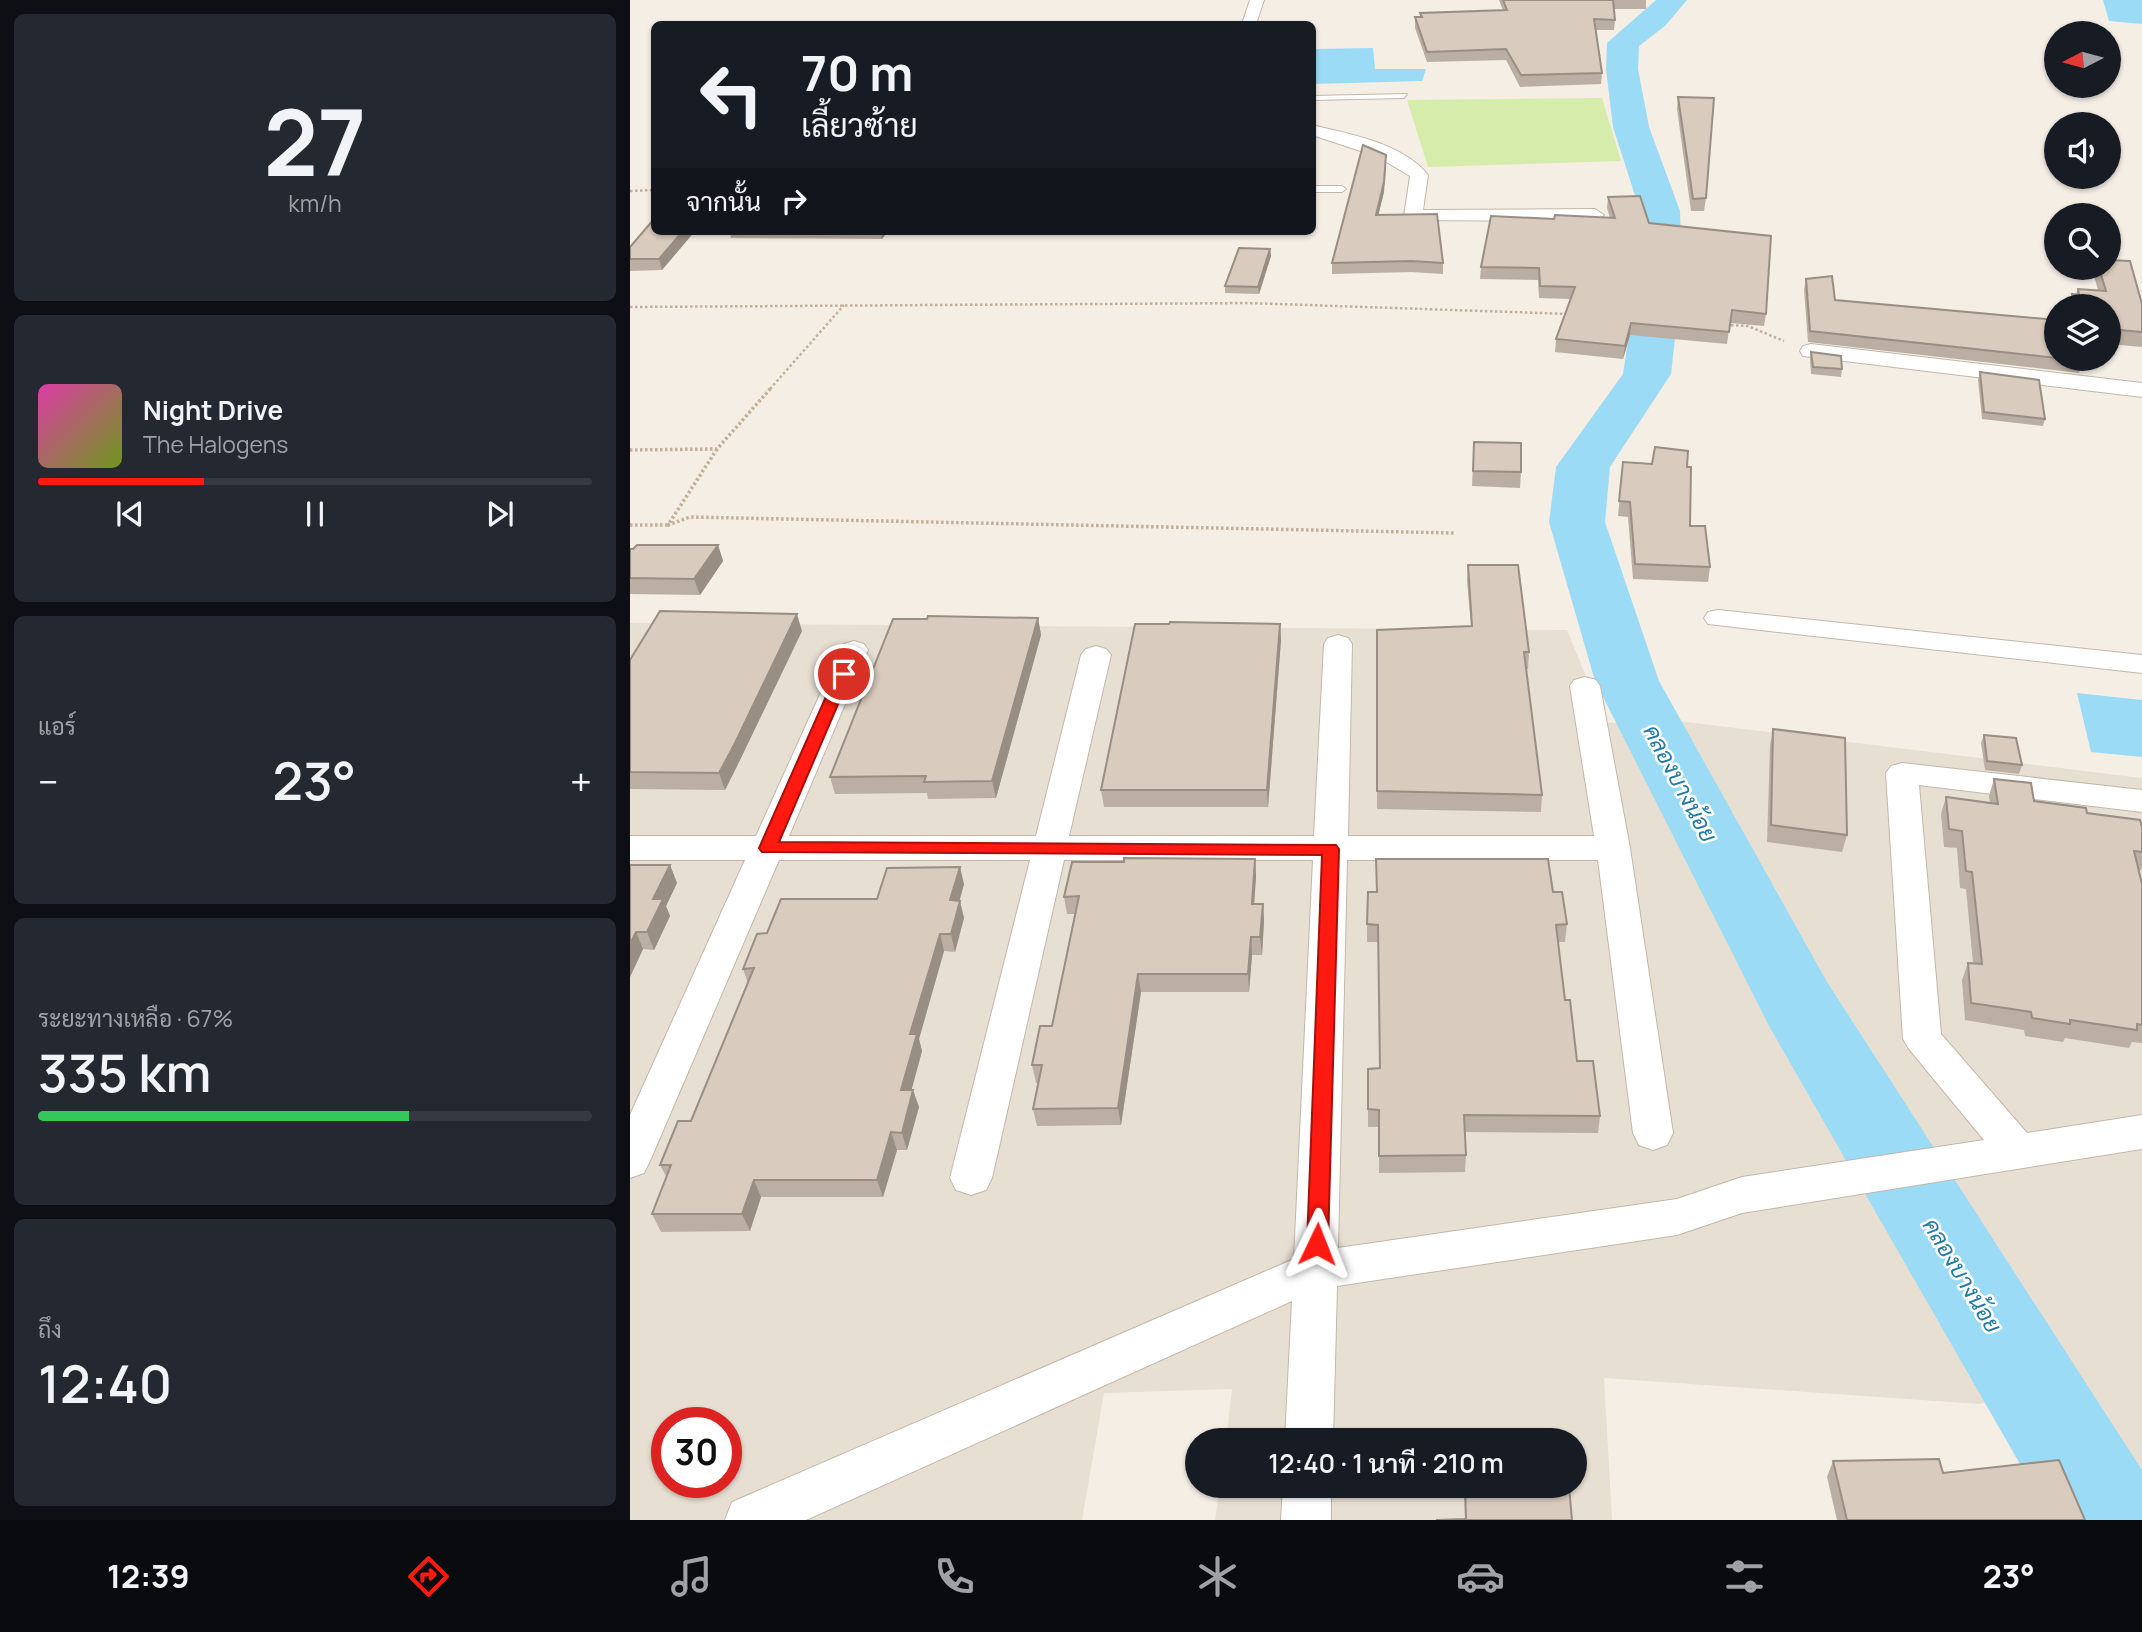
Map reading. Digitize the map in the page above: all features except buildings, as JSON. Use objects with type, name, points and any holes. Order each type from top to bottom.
[{"type":"street","points":[[1250,21],[1257,0]]},
{"type":"street","points":[[1316,131],[1353,141],[1401,159],[1419,175],[1413,216],[1595,215]]},
{"type":"street","points":[[1811,351],[2142,390]]},
{"type":"street","points":[[1718,618],[2142,664]]},
{"type":"street","points":[[1310,1428],[1338,644]]},
{"type":"street","points":[[630,1161],[854,650]]},
{"type":"street","points":[[971,1178],[1096,655]]},
{"type":"street","points":[[1586,686],[1613,848],[1653,1132]]},
{"type":"street","points":[[2017,1150],[1922,1039],[1902,773],[2142,801]]},
{"type":"street","points":[[630,848],[1613,848]]},
{"type":"street","points":[[750,1520],[1317,1270],[1677,1217],[1742,1195],[2142,1132]]},
{"type":"street","points":[[1306,1520],[1307,1498]]},
{"type":"lane","points":[[1316,98],[1404,96]]},
{"type":"lane","points":[[1316,189],[1342,189]]},
{"type":"path","points":[[630,191],[651,190]]},
{"type":"path","points":[[630,307],[1248,303],[1575,314]]},
{"type":"path","points":[[668,524],[717,449],[845,304]]},
{"type":"path","points":[[1721,324],[1748,326],[1811,351]]},
{"type":"path","points":[[630,450],[717,449]]},
{"type":"path","points":[[630,524],[668,524],[690,517],[1454,533]]},
{"type":"shaded area","points":[[630,623],[1567,630],[1605,723],[1678,721],[2142,778],[2142,1512],[2059,1386],[1979,1404],[1604,1378],[1612,1520],[1215,1520],[1218,1498],[1587,1498],[1587,1428],[1227,1428],[1232,1389],[1104,1393],[1082,1520],[630,1520]]},
{"type":"green space","points":[[1602,98],[1621,161],[1428,167],[1407,100]]},
{"type":"water","points":[[2103,0],[2142,0],[2142,24],[2109,21]]},
{"type":"water","points":[[1373,48],[1375,69],[1426,69],[1422,81],[1316,84],[1316,49]]},
{"type":"water","points":[[2077,693],[2142,700],[2142,757],[2091,752]]},
{"type":"waterway","name":"คลองบางน้อย","points":[[1672,0],[1654,20],[1623,43],[1622,69],[1631,127],[1660,211],[1660,275],[1647,374],[1583,467],[1577,522],[1627,681],[1798,1004],[2112,1520]]},
{"type":"route","points":[[844,674],[768,848],[1330,849],[1317,1244]]}]
